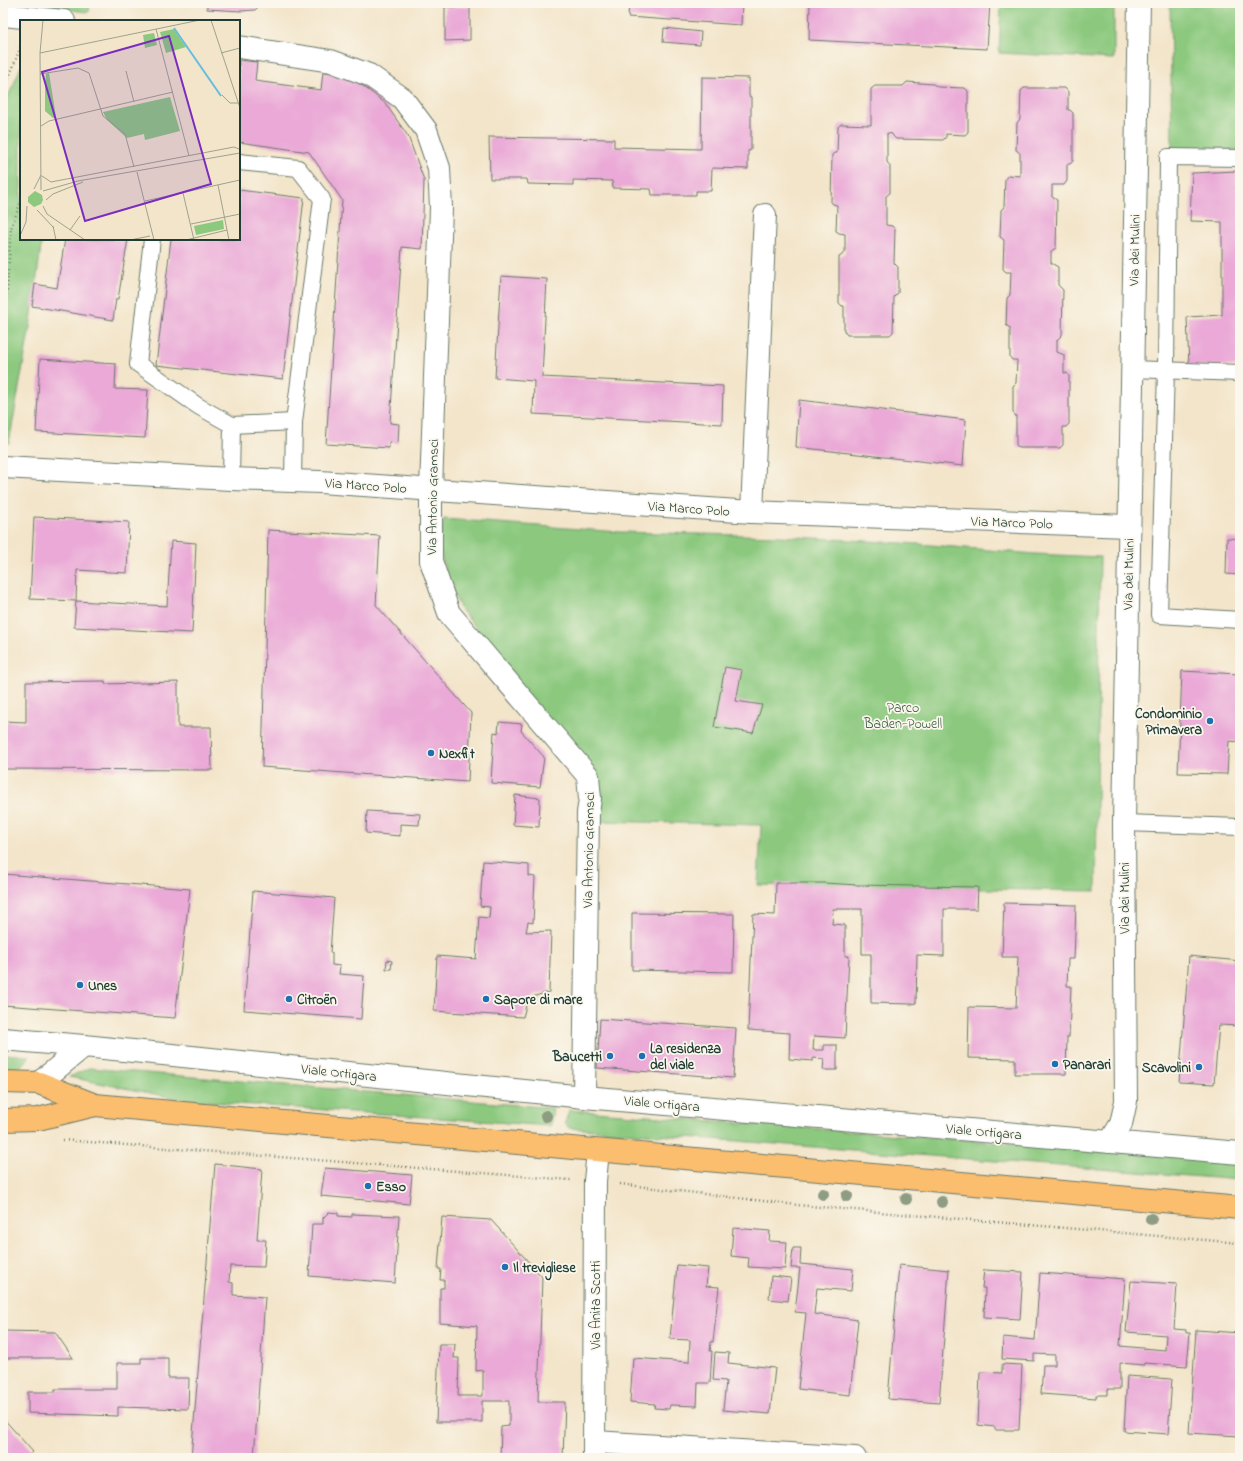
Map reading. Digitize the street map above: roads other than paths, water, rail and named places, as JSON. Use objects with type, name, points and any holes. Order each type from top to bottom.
[{"type":"main road","points":[[3,1082],[39,1083],[95,1105],[1240,1208]]},
{"type":"main road","points":[[3,1120],[38,1118],[95,1105]]},
{"type":"street","name":"Via dei Mulini","points":[[1110,1142],[1121,1124],[1126,1101],[1124,824],[1128,526],[1139,3]]},
{"type":"street","points":[[3,15],[54,20]]},
{"type":"street","name":"Via Antonio Gramsci","points":[[240,47],[331,62],[369,75],[402,98],[426,130],[439,168],[441,208],[431,489],[431,561],[449,613],[588,776],[590,799],[588,813],[584,1097]]},
{"type":"street","points":[[752,512],[765,215]]},
{"type":"street","name":"Via Marco Polo","points":[[3,467],[231,479],[293,480],[752,512],[1128,526]]},
{"type":"street","name":"Viale Ortigara","points":[[3,1040],[84,1046],[584,1097],[1240,1153]]},
{"type":"street","points":[[39,1083],[84,1046]]},
{"type":"street","name":"Via Anita Scotti","points":[[594,1450],[595,1181],[598,1151]]},
{"type":"street","points":[[594,1450],[855,1458]]},
{"type":"lane","points":[[1240,158],[1168,158],[1166,370],[1159,615],[1240,620]]},
{"type":"lane","points":[[240,162],[298,168],[322,199],[294,422],[293,480]]},
{"type":"lane","points":[[152,240],[138,364],[198,406],[232,425],[294,422]]},
{"type":"lane","points":[[1132,369],[1240,373]]},
{"type":"lane","points":[[231,479],[232,425]]},
{"type":"lane","points":[[1124,824],[1240,826]]},
{"type":"place","name":"Condominio Primavera","points":[[1210,721]]},
{"type":"place","name":"Nexfit","points":[[431,753]]},
{"type":"place","name":"Unes","points":[[80,985]]},
{"type":"place","name":"Citroën","points":[[289,999]]},
{"type":"place","name":"Sapore di mare","points":[[486,999]]},
{"type":"place","name":"Baucetti","points":[[610,1056]]},
{"type":"place","name":"La residenza del viale","points":[[642,1056]]},
{"type":"place","name":"Panarari","points":[[1055,1064]]},
{"type":"place","name":"Scavolini","points":[[1199,1067]]},
{"type":"place","name":"Esso","points":[[368,1186]]},
{"type":"place","name":"Il trevigliese","points":[[505,1267]]},
{"type":"park label","name":"Parco Baden-Powell","points":[[903,716]]}]
